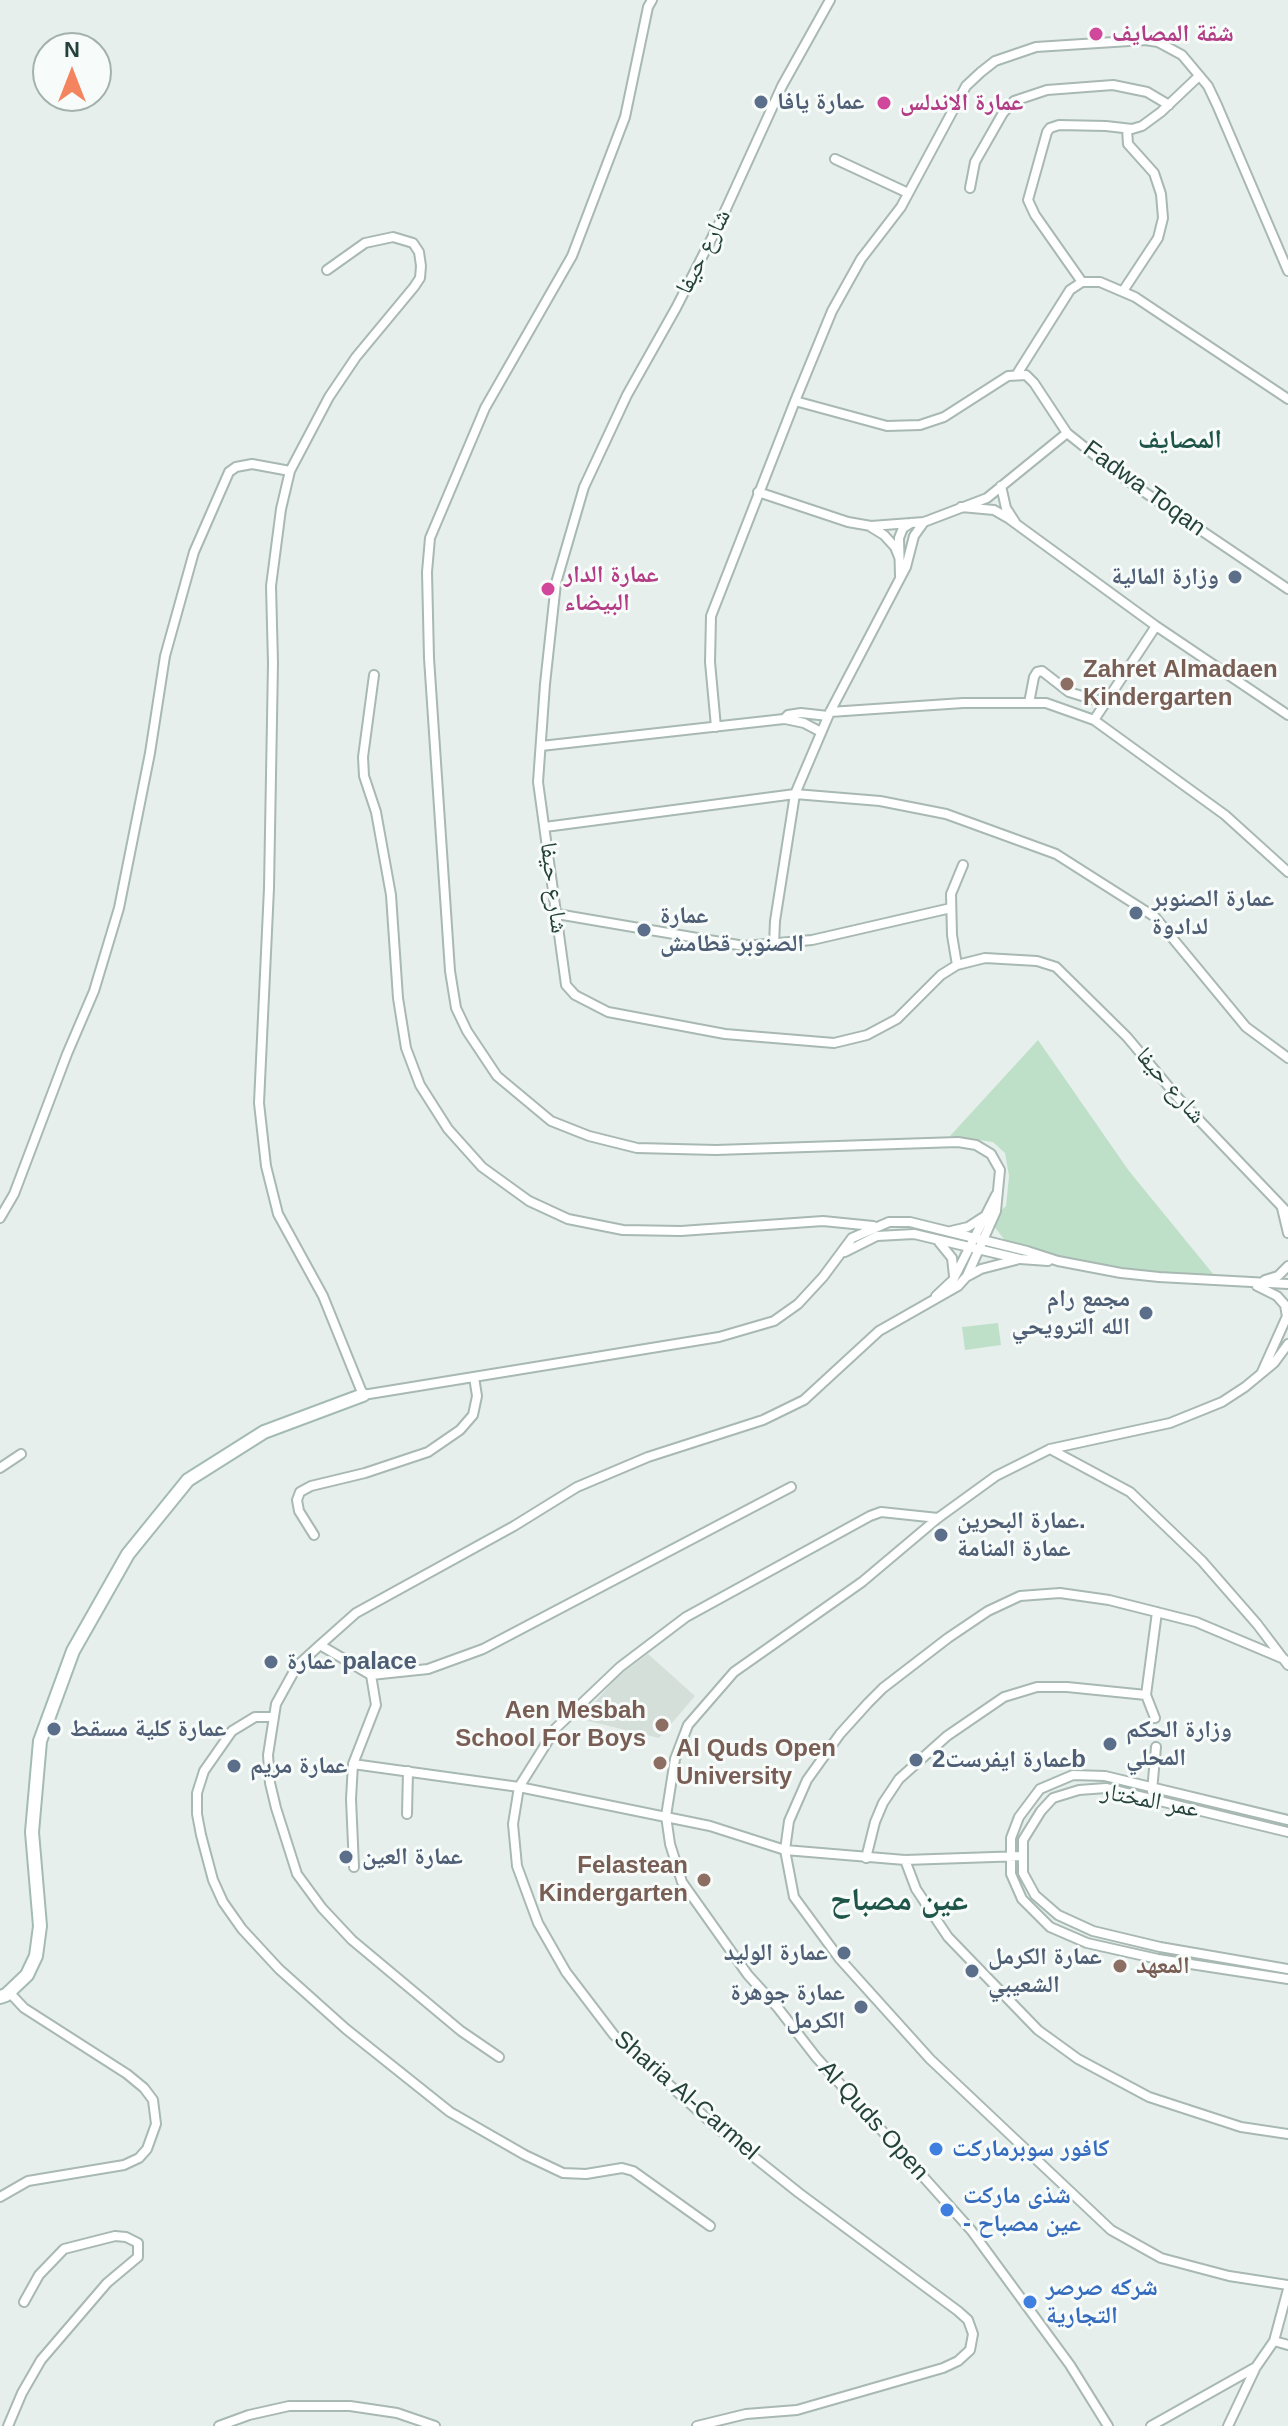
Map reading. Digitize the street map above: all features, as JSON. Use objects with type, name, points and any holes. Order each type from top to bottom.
[{"type":"street","points":[[499,2057],[439,2013],[352,1940],[322,1908],[297,1874],[270,1783],[268,1755],[276,1704],[297,1666],[356,1613],[514,1526],[577,1487],[648,1457],[763,1420],[804,1400],[879,1331],[958,1286],[967,1276],[999,1191],[1000,1170],[991,1154],[976,1145],[958,1142],[716,1150],[637,1148],[589,1136],[551,1121],[497,1076],[467,1031],[456,1008],[450,971],[429,658],[427,572],[430,538],[485,408],[572,256],[625,117],[652,0]]},
{"type":"street","name":"شارع حيفا","points":[[830,0],[782,86],[720,222],[676,308],[627,395],[584,487],[556,583],[538,782],[566,985],[575,995],[608,1012],[725,1034],[834,1043],[867,1035],[897,1019],[941,975],[957,965],[985,958],[1037,961],[1056,967],[1127,1037],[1179,1099],[1284,1202],[1288,1213]]},
{"type":"street","points":[[716,727],[710,662],[711,616],[832,311],[861,259],[901,207],[966,86],[995,61],[1036,47],[1145,40],[1158,42],[1182,55],[1217,105],[1288,271]]},
{"type":"street","points":[[1082,282],[1035,215],[1028,200],[1047,132],[1059,125],[1127,129],[1142,126],[1199,76]]},
{"type":"street","points":[[970,188],[975,162],[1003,113],[1014,101],[1047,90],[1113,85],[1147,92],[1169,105]]},
{"type":"street","points":[[1123,291],[1158,238],[1163,218],[1161,194],[1154,173],[1128,144],[1127,129]]},
{"type":"street","points":[[835,159],[908,193]]},
{"type":"street","points":[[327,270],[365,243],[393,237],[413,243],[419,252],[421,266],[420,278],[414,287],[356,357],[329,397],[290,471],[281,509],[271,586],[273,663],[269,888],[259,1103],[266,1166],[278,1214],[323,1296],[363,1395]]},
{"type":"street","points":[[795,401],[887,426],[920,425],[944,417],[1008,376],[1017,374],[1070,290],[1082,282],[1100,282],[1123,291],[1288,399]]},
{"type":"street","name":"Fadwa Toqan","points":[[1017,374],[1026,375],[1034,383],[1067,433],[1122,477],[1288,589]]},
{"type":"street","points":[[758,492],[848,522],[871,526],[924,522],[987,498],[1067,433]]},
{"type":"street","points":[[0,1218],[14,1194],[94,991],[119,908],[150,753],[165,656],[194,552],[229,472],[236,467],[252,464],[290,471]]},
{"type":"street","points":[[1001,486],[1006,508],[1018,526]]},
{"type":"street","points":[[961,507],[994,510],[1156,626],[1288,715]]},
{"type":"street","points":[[774,944],[795,794],[829,714],[906,567],[914,536],[924,522]]},
{"type":"street","points":[[900,577],[899,538],[903,528],[912,523]]},
{"type":"street","points":[[871,526],[895,547],[900,558]]},
{"type":"street","points":[[1094,720],[1156,626]]},
{"type":"street","points":[[1029,703],[1034,677],[1042,671],[1069,692],[1095,700],[1108,699]]},
{"type":"street","points":[[374,675],[363,757],[364,776],[376,812],[391,895],[398,998],[406,1048],[420,1085],[448,1129],[482,1167],[529,1201],[568,1219],[623,1230],[681,1231],[823,1221],[874,1227]]},
{"type":"street","points":[[784,719],[788,715],[801,713],[829,714],[963,703],[1046,703],[1094,720],[1225,815],[1288,872]]},
{"type":"street","points":[[541,746],[784,719],[804,723],[821,732]]},
{"type":"street","points":[[545,827],[795,794],[880,801],[946,814],[1056,854],[1155,917],[1246,1027],[1288,1058]]},
{"type":"street","points":[[957,965],[952,935],[951,894],[963,865]]},
{"type":"street","points":[[557,914],[744,946],[812,940],[951,908]]},
{"type":"street","name":"شارع حيفا","points":[[1284,1202],[1288,1233]]},
{"type":"street","points":[[947,1232],[990,1217]]},
{"type":"street","points":[[990,1217],[999,1240],[1010,1247]]},
{"type":"street","points":[[0,2197],[28,2181],[124,2165],[139,2158],[147,2149],[156,2124],[153,2100],[144,2088],[5,1995],[27,1975],[36,1956],[40,1926],[32,1832],[40,1741],[73,1651],[128,1554],[188,1480],[264,1432],[363,1395],[719,1337],[774,1321],[798,1304],[852,1238],[889,1222],[910,1222],[947,1232],[1020,1259]]},
{"type":"street","points":[[837,1256],[877,1236],[914,1234],[1010,1247],[1058,1261],[1151,1277],[1288,1284]]},
{"type":"street","points":[[936,1239],[952,1258],[953,1280]]},
{"type":"street","points":[[925,1305],[953,1280],[978,1245]]},
{"type":"street","points":[[967,1276],[999,1263],[1020,1259],[1058,1261]]},
{"type":"street","points":[[1245,1282],[1278,1276],[1288,1266]]},
{"type":"street","points":[[1245,1282],[1277,1296],[1285,1305],[1288,1316],[1261,1373]]},
{"type":"street","points":[[1050,1449],[1170,1423],[1222,1402],[1274,1363],[1288,1344]]},
{"type":"street","points":[[314,1535],[299,1511],[297,1500],[300,1492],[311,1486],[365,1473],[428,1452],[460,1430],[473,1415],[477,1396],[474,1377]]},
{"type":"street","points":[[1050,1449],[1130,1492],[1202,1561],[1286,1662]]},
{"type":"street","name":"Al Quds Open","points":[[1050,1449],[996,1476],[938,1518],[862,1582],[734,1672],[688,1725],[675,1759],[666,1816],[670,1844],[682,1882],[748,1975],[816,2057],[971,2230],[1070,2365],[1108,2426]]},
{"type":"street","points":[[0,1468],[21,1454]]},
{"type":"street","points":[[320,1645],[371,1675],[428,1669],[483,1649],[791,1487]]},
{"type":"street","points":[[519,1787],[556,1728],[620,1667],[686,1617],[870,1516],[881,1512],[938,1518]]},
{"type":"street","points":[[1228,2426],[1256,2367],[1274,2341],[1288,2287],[1229,2276],[1161,2258],[1111,2230],[930,2059],[849,1970],[794,1897],[785,1850],[789,1821],[807,1780],[840,1734],[883,1688],[948,1638],[988,1611],[1020,1596],[1060,1593],[1097,1597],[1196,1622],[1286,1662]]},
{"type":"street","points":[[1155,1718],[1146,1695],[1157,1612]]},
{"type":"street","points":[[354,1867],[353,1764],[376,1705],[371,1675]]},
{"type":"street","points":[[866,1858],[875,1822],[899,1779],[947,1736],[1004,1697],[1037,1687],[1146,1695]]},
{"type":"street","points":[[273,1717],[255,1717],[232,1731],[204,1771],[197,1793],[201,1835],[213,1880],[223,1902],[242,1929],[279,1969],[346,2029],[450,2112],[563,2173],[586,2174],[622,2168],[633,2171],[710,2226]]},
{"type":"street","points":[[1153,1799],[1156,1747]]},
{"type":"street","points":[[353,1764],[519,1787],[666,1816],[751,1837],[785,1850],[905,1860],[1023,1856],[1023,1873],[1035,1895],[1058,1915],[1093,1931],[1160,1947],[1288,1969]]},
{"type":"street","points":[[407,1814],[408,1771]]},
{"type":"street","points":[[1288,1820],[1105,1776],[1073,1775],[1040,1789],[1019,1817],[1011,1838],[1011,1874],[1022,1899],[1050,1927],[1087,1943],[1158,1959],[1288,1979]]},
{"type":"street","name":"Sharia Al-Carmel","points":[[519,1787],[513,1824],[517,1866],[538,1923],[566,1972],[614,2035],[715,2126],[799,2193],[958,2311],[968,2320],[973,2334],[970,2350],[958,2361],[943,2368],[797,2410],[746,2414],[697,2426]]},
{"type":"street","name":"عمر المختار","points":[[1023,1856],[1023,1840],[1041,1811],[1053,1798],[1079,1790],[1106,1788],[1288,1832]]},
{"type":"street","points":[[905,1860],[916,1889],[948,1937],[1038,2030],[1078,2059],[1149,2097],[1241,2127],[1288,2134]]},
{"type":"street","points":[[8,2426],[41,2360],[107,2283],[138,2257],[138,2243],[115,2236],[64,2249],[39,2275],[24,2302]]},
{"type":"street","points":[[1274,2341],[1288,2345]]},
{"type":"street","points":[[1151,2426],[1256,2367]]},
{"type":"street","points":[[219,2426],[289,2406],[350,2406],[397,2413],[435,2426]]},
{"type":"shaded area","points":[[648,1654],[695,1696],[659,1738],[580,1719],[617,1677]]},
{"type":"green space","points":[[1038,1040],[1129,1171],[1218,1280],[1142,1276],[1010,1247],[993,1225],[993,1218],[1006,1206],[1009,1176],[1005,1153],[993,1142],[950,1136]]},
{"type":"green space","points":[[998,1323],[1001,1345],[965,1350],[962,1327]]},
{"type":"place","name":"شقة المصايف","points":[[1096,34]]},
{"type":"place","name":"عمارة يافا","points":[[761,102]]},
{"type":"place","name":"عمارة الاندلس","points":[[884,103]]},
{"type":"place","name":"وزارة المالية","points":[[1235,577]]},
{"type":"place","name":"عمارة الدار البيضاء","points":[[548,589]]},
{"type":"place","name":"Zahret Almadaen Kindergarten","points":[[1067,684]]},
{"type":"place","name":"عمارة الصنوبر لدادوة","points":[[1136,913]]},
{"type":"place","name":"عمارة الصنوبر قطامش","points":[[644,930]]},
{"type":"place","name":"مجمع رام الله الترويحي","points":[[1146,1313]]},
{"type":"place","name":"عمارة البحرين. عمارة المنامة","points":[[941,1535]]},
{"type":"place","name":"عمارة palace","points":[[271,1662]]},
{"type":"place","name":"Aen Mesbah School For Boys","points":[[662,1725]]},
{"type":"place","name":"عمارة كلية مسقط","points":[[54,1729]]},
{"type":"place","name":"وزارة الحكم المحلي","points":[[1110,1744]]},
{"type":"place","name":"عمارة ايفرست2b","points":[[916,1760]]},
{"type":"place","name":"Al Quds Open University","points":[[660,1763]]},
{"type":"place","name":"عمارة مريم","points":[[234,1766]]},
{"type":"place","name":"عمارة العين","points":[[346,1857]]},
{"type":"place","name":"Felastean Kindergarten","points":[[704,1880]]},
{"type":"place","name":"عمارة الوليد","points":[[844,1953]]},
{"type":"place","name":"المعهد","points":[[1120,1966]]},
{"type":"place","name":"عمارة الكرمل الشعيبي","points":[[972,1971]]},
{"type":"place","name":"عمارة جوهرة الكرمل","points":[[861,2007]]},
{"type":"place","name":"كافور سوبرماركت","points":[[936,2149]]},
{"type":"place","name":"شذى ماركت - عين مصباح","points":[[947,2210]]},
{"type":"place","name":"شركه صرصر التجارية","points":[[1030,2302]]},
{"type":"district","name":"المصايف","points":[[1180,441]]},
{"type":"district","name":"عين مصباح","points":[[899,1901]]}]
